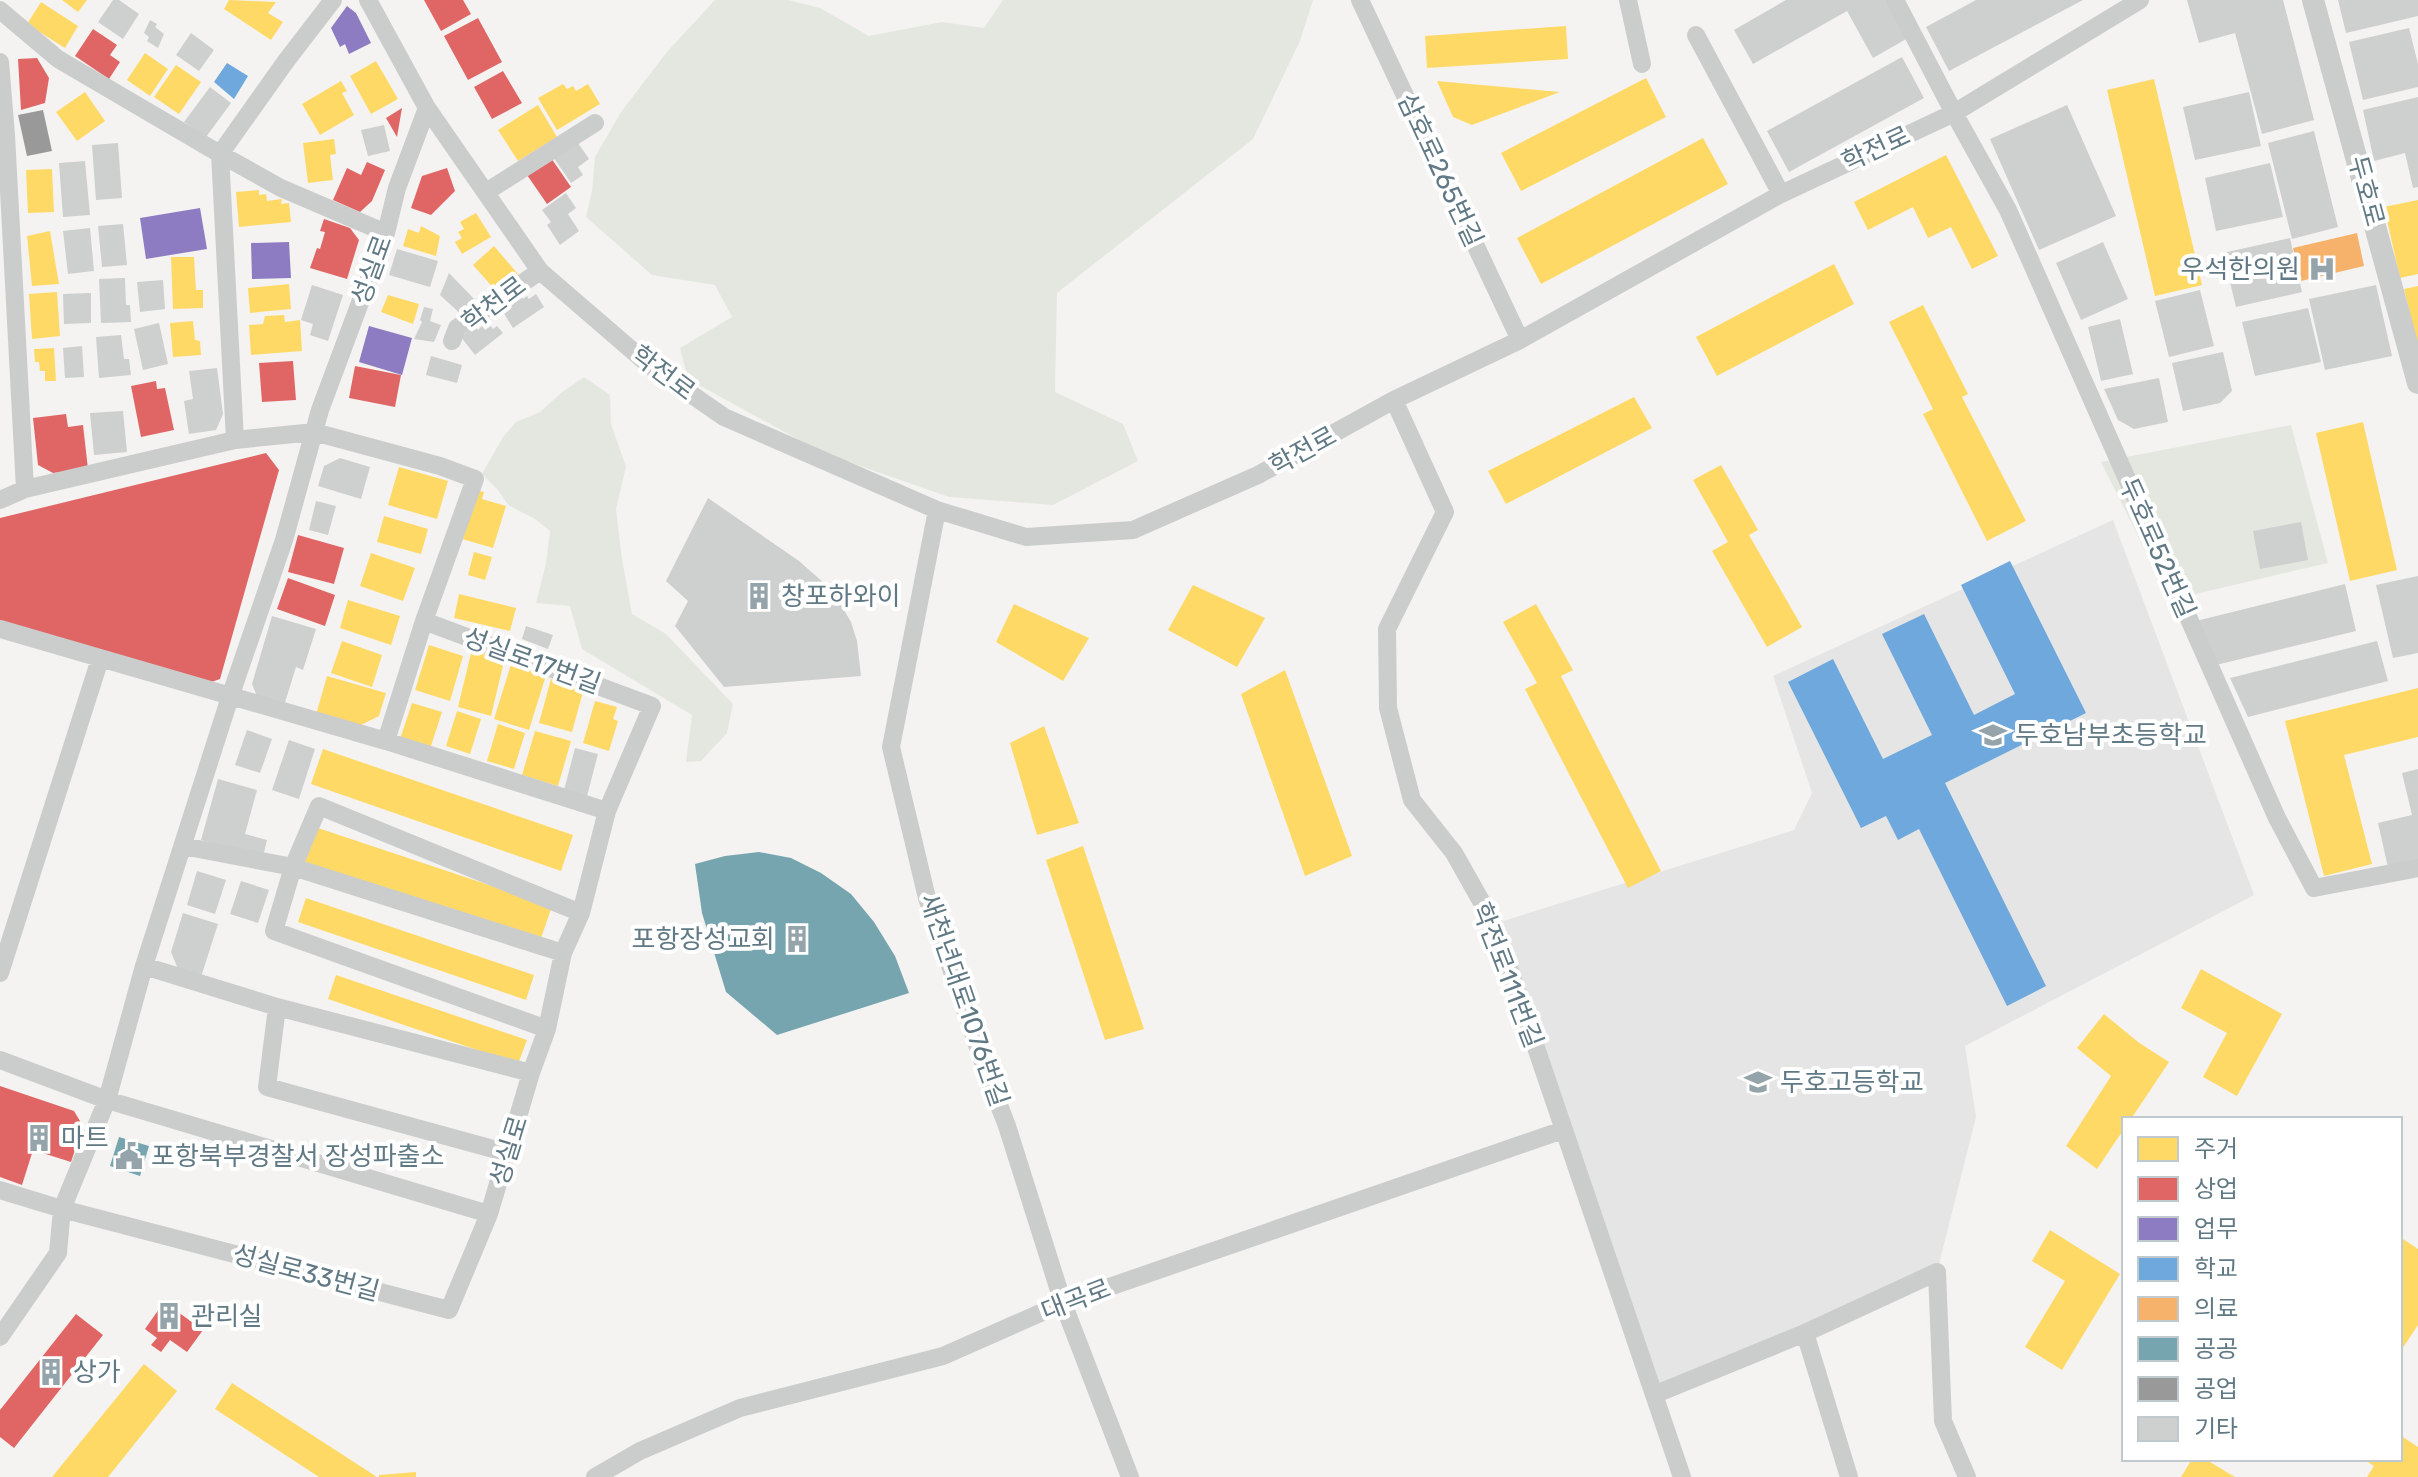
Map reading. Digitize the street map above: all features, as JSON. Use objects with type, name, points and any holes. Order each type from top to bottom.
[{"type":"street","points":[[235,440],[220,154],[333,0]]},
{"type":"street","name":"학전로","points":[[368,0],[427,108],[540,271],[649,365],[724,417],[937,510],[1026,537],[1133,530],[1258,475],[1394,400],[1520,340],[1781,194],[1954,113],[2140,0]]},
{"type":"street","name":"삼호로265번길","points":[[1360,0],[1520,340]]},
{"type":"street","points":[[1628,0],[1642,64]]},
{"type":"street","points":[[1895,0],[1954,113]]},
{"type":"street","name":"두호로","points":[[2313,0],[2418,383]]},
{"type":"street","points":[[0,10],[58,59],[220,154],[281,188],[386,233]]},
{"type":"street","points":[[1696,35],[1781,194]]},
{"type":"street","points":[[0,62],[6,135],[6,273],[25,489]]},
{"type":"street","name":"성실로","points":[[0,1337],[58,1253],[62,1209],[107,1100],[144,966],[284,540],[320,410],[386,233],[397,188],[427,108]]},
{"type":"street","name":"두호로52번길","points":[[1954,113],[2008,210],[2277,818],[2314,888],[2418,868]]},
{"type":"street","points":[[486,192],[595,123]]},
{"type":"street","name":"학천로","points":[[452,341],[457,328],[540,271]]},
{"type":"street","name":"학전로111번길","points":[[1394,400],[1445,512],[1387,629],[1388,708],[1412,800],[1454,853],[1494,924],[1682,1477]]},
{"type":"street","points":[[0,500],[25,489],[235,440],[314,432],[440,466],[475,479],[424,621],[386,741]]},
{"type":"street","name":"새천년대로1076번길","points":[[937,510],[891,747],[927,898],[1007,1126],[1063,1303],[1130,1477]]},
{"type":"street","name":"성실로17번길","points":[[424,621],[652,706],[607,811],[581,913],[563,953]]},
{"type":"street","points":[[0,629],[386,741],[607,811]]},
{"type":"street","points":[[0,973],[100,659]]},
{"type":"street","points":[[547,1029],[274,931],[293,867],[319,806],[581,913]]},
{"type":"street","points":[[183,846],[293,867],[563,953]]},
{"type":"street","name":"성실로","points":[[107,1100],[489,1214],[547,1029],[563,953]]},
{"type":"street","points":[[144,966],[277,1007],[531,1073]]},
{"type":"street","points":[[277,1007],[267,1087],[508,1153]]},
{"type":"street","points":[[0,1060],[107,1100]]},
{"type":"street","name":"대곡로","points":[[595,1477],[640,1451],[740,1408],[943,1356],[1063,1303],[1563,1130]]},
{"type":"street","points":[[0,1190],[62,1209]]},
{"type":"street","name":"성실로33번길","points":[[62,1209],[449,1310],[489,1214]]},
{"type":"street","points":[[1656,1394],[1805,1333],[1937,1272],[1943,1421],[1967,1477]]},
{"type":"street","points":[[1805,1333],[1849,1477]]},
{"type":"shaded area","points":[[715,0],[788,0],[820,8],[869,36],[942,22],[984,28],[1003,0],[1313,0],[1300,41],[1253,139],[1057,293],[1055,392],[1123,424],[1138,461],[1053,505],[949,497],[823,453],[688,379],[680,348],[732,317],[715,285],[652,275],[586,217],[595,157],[621,112],[666,53]]},
{"type":"shaded area","points":[[584,377],[610,395],[611,424],[626,467],[616,509],[632,614],[666,634],[733,704],[727,733],[701,761],[686,762],[692,715],[582,649],[570,606],[536,603],[550,531],[508,505],[482,474],[503,437],[516,422],[540,412]]},
{"type":"shaded area","points":[[2291,425],[2328,563],[2170,600],[2101,462]]},
{"type":"shaded area","points":[[2113,520],[2254,895],[1965,1046],[1976,1117],[1937,1272],[1656,1394],[1494,924],[1794,830],[1812,793],[1773,676]]},
{"type":"building: 주거","points":[[62,0],[87,0],[78,12]]},
{"type":"building: 주거","points":[[229,0],[276,2],[268,13],[283,22],[271,40],[224,9]]},
{"type":"building: 주거","points":[[41,2],[78,26],[65,48],[27,24]]},
{"type":"building: 주거","points":[[1566,26],[1568,59],[1427,68],[1425,36]]},
{"type":"building: 주거","points":[[145,53],[168,69],[150,96],[127,80]]},
{"type":"building: 주거","points":[[376,61],[398,99],[371,114],[350,76]]},
{"type":"building: 주거","points":[[176,65],[201,82],[179,114],[154,97]]},
{"type":"building: 주거","points":[[1646,78],[1666,117],[1521,191],[1501,153]]},
{"type":"building: 주거","points":[[2154,79],[2202,285],[2155,296],[2107,90]]},
{"type":"building: 주거","points":[[341,81],[347,91],[342,93],[354,115],[320,135],[302,104]]},
{"type":"building: 주거","points":[[1437,81],[1560,92],[1472,125],[1453,117]]},
{"type":"building: 주거","points":[[563,84],[567,89],[573,86],[576,91],[588,84],[600,104],[557,130],[538,98]]},
{"type":"building: 주거","points":[[85,92],[105,121],[77,141],[56,112]]},
{"type":"building: 주거","points":[[538,105],[557,137],[518,161],[498,130]]},
{"type":"building: 주거","points":[[1703,138],[1728,184],[1541,284],[1517,238]]},
{"type":"building: 주거","points":[[334,139],[336,154],[330,155],[333,180],[308,183],[303,143]]},
{"type":"building: 주거","points":[[1946,155],[1998,256],[1972,269],[1951,227],[1928,238],[1913,207],[1868,230],[1854,202]]},
{"type":"building: 주거","points":[[52,169],[54,212],[28,213],[26,170]]},
{"type":"building: 주거","points":[[259,190],[259,195],[266,194],[267,201],[282,199],[281,204],[289,203],[291,222],[239,227],[236,192]]},
{"type":"building: 주거","points":[[2418,200],[2418,274],[2400,278],[2384,207]]},
{"type":"building: 주거","points":[[476,213],[491,237],[462,254],[455,242],[462,238],[458,232],[464,229],[460,222]]},
{"type":"building: 주거","points":[[421,226],[440,236],[436,256],[403,246],[408,229],[419,233]]},
{"type":"building: 주거","points":[[50,231],[59,284],[32,286],[27,236]]},
{"type":"building: 주거","points":[[494,246],[518,274],[497,292],[473,265]]},
{"type":"building: 주거","points":[[171,257],[194,257],[196,290],[203,290],[203,308],[173,309]]},
{"type":"building: 주거","points":[[1834,264],[1854,304],[1717,376],[1696,337]]},
{"type":"building: 주거","points":[[289,284],[291,309],[250,313],[248,288]]},
{"type":"building: 주거","points":[[2418,286],[2418,347],[2404,289]]},
{"type":"building: 주거","points":[[57,292],[60,336],[32,339],[29,294]]},
{"type":"building: 주거","points":[[388,295],[419,304],[413,324],[381,312]]},
{"type":"building: 주거","points":[[1923,305],[1968,394],[1962,397],[2026,521],[1987,541],[1923,414],[1933,409],[1889,322]]},
{"type":"building: 주거","points":[[284,315],[285,322],[300,320],[302,351],[251,355],[249,325],[263,324],[265,316]]},
{"type":"building: 주거","points":[[193,321],[195,340],[200,341],[201,355],[173,357],[170,323]]},
{"type":"building: 주거","points":[[54,348],[56,381],[45,381],[45,371],[40,371],[39,362],[35,362],[34,349]]},
{"type":"building: 주거","points":[[1634,397],[1652,428],[1506,504],[1488,471]]},
{"type":"building: 주거","points":[[2363,422],[2397,570],[2350,581],[2316,433]]},
{"type":"building: 주거","points":[[1721,465],[1758,530],[1749,535],[1802,627],[1767,647],[1712,551],[1728,542],[1693,480]]},
{"type":"building: 주거","points":[[399,467],[448,481],[437,519],[388,505]]},
{"type":"building: 주거","points":[[476,490],[484,492],[482,499],[506,506],[493,548],[462,539]]},
{"type":"building: 주거","points":[[384,516],[428,529],[421,554],[377,542]]},
{"type":"building: 주거","points":[[474,552],[492,557],[485,580],[468,575]]},
{"type":"building: 주거","points":[[371,553],[415,568],[403,601],[360,586]]},
{"type":"building: 주거","points":[[1193,585],[1265,618],[1237,667],[1168,630]]},
{"type":"building: 주거","points":[[459,594],[516,608],[510,631],[454,618]]},
{"type":"building: 주거","points":[[348,600],[400,616],[391,645],[340,628]]},
{"type":"building: 주거","points":[[1014,604],[1089,638],[1063,681],[996,642]]},
{"type":"building: 주거","points":[[1536,604],[1573,670],[1561,676],[1661,871],[1628,888],[1525,689],[1537,683],[1503,622]]},
{"type":"building: 주거","points":[[342,641],[382,655],[372,687],[331,673]]},
{"type":"building: 주거","points":[[429,645],[463,656],[450,701],[415,690]]},
{"type":"building: 주거","points":[[472,649],[505,657],[491,716],[458,707]]},
{"type":"building: 주거","points":[[512,661],[547,672],[529,730],[494,719]]},
{"type":"building: 주거","points":[[1285,670],[1352,856],[1305,876],[1241,694]]},
{"type":"building: 주거","points":[[327,676],[386,693],[379,716],[353,729],[315,718]]},
{"type":"building: 주거","points":[[551,679],[584,688],[572,732],[539,723]]},
{"type":"building: 주거","points":[[2418,688],[2418,737],[2344,755],[2372,864],[2324,876],[2285,721]]},
{"type":"building: 주거","points":[[595,701],[617,707],[613,719],[618,721],[609,751],[583,743]]},
{"type":"building: 주거","points":[[412,703],[442,712],[430,749],[400,739]]},
{"type":"building: 주거","points":[[457,711],[481,719],[470,754],[446,746]]},
{"type":"building: 주거","points":[[498,724],[525,733],[514,769],[487,761]]},
{"type":"building: 주거","points":[[1044,726],[1079,823],[1037,835],[1010,743]]},
{"type":"building: 주거","points":[[535,731],[571,741],[558,786],[522,775]]},
{"type":"building: 주거","points":[[323,749],[573,835],[561,871],[311,784]]},
{"type":"building: 주거","points":[[315,827],[552,906],[539,944],[302,865]]},
{"type":"building: 주거","points":[[1083,846],[1144,1029],[1105,1040],[1046,860]]},
{"type":"building: 주거","points":[[306,898],[534,975],[526,1000],[298,922]]},
{"type":"building: 주거","points":[[2201,969],[2282,1014],[2237,1096],[2203,1077],[2227,1033],[2181,1008]]},
{"type":"building: 주거","points":[[336,975],[527,1040],[518,1064],[328,999]]},
{"type":"building: 주거","points":[[2104,1014],[2169,1062],[2132,1117],[2122,1117],[2122,1132],[2097,1169],[2066,1146],[2111,1076],[2077,1048]]},
{"type":"building: 주거","points":[[2050,1230],[2120,1274],[2062,1370],[2025,1347],[2065,1281],[2032,1261]]},
{"type":"building: 주거","points":[[2402,1238],[2418,1249],[2418,1325],[2402,1349]]},
{"type":"building: 주거","points":[[144,1364],[177,1391],[108,1477],[52,1477]]},
{"type":"building: 주거","points":[[232,1383],[377,1477],[319,1477],[215,1409]]},
{"type":"building: 주거","points":[[2402,1436],[2418,1447],[2418,1477],[2367,1477],[2374,1466],[2366,1461],[2402,1461]]},
{"type":"building: 주거","points":[[2191,1461],[2208,1461],[2235,1477],[2181,1477]]},
{"type":"building: 주거","points":[[416,1472],[416,1477],[379,1477],[379,1475]]},
{"type":"building: 상업","points":[[424,0],[463,0],[471,14],[441,31]]},
{"type":"building: 상업","points":[[478,18],[502,62],[468,80],[444,36]]},
{"type":"building: 상업","points":[[93,29],[117,45],[110,55],[120,62],[109,79],[75,56]]},
{"type":"building: 상업","points":[[37,58],[49,78],[45,103],[21,110],[18,59]]},
{"type":"building: 상업","points":[[503,71],[522,103],[492,119],[474,87]]},
{"type":"building: 상업","points":[[402,108],[397,137],[386,118]]},
{"type":"building: 상업","points":[[549,155],[571,187],[547,204],[525,172]]},
{"type":"building: 상업","points":[[367,162],[385,170],[372,201],[360,212],[333,200],[347,168],[361,175]]},
{"type":"building: 상업","points":[[447,168],[455,191],[431,215],[411,208],[422,176]]},
{"type":"building: 상업","points":[[324,219],[350,228],[359,240],[347,279],[310,268],[325,232],[320,231]]},
{"type":"building: 상업","points":[[293,361],[296,400],[262,402],[259,363]]},
{"type":"building: 상업","points":[[355,366],[401,375],[395,407],[349,398]]},
{"type":"building: 상업","points":[[156,381],[157,389],[165,388],[174,430],[141,437],[131,386]]},
{"type":"building: 상업","points":[[66,414],[68,427],[83,425],[88,469],[53,473],[38,465],[33,418]]},
{"type":"building: 상업","points":[[266,453],[279,470],[220,679],[200,686],[0,622],[0,518]]},
{"type":"building: 상업","points":[[298,535],[344,548],[334,584],[288,572]]},
{"type":"building: 상업","points":[[288,578],[335,595],[325,626],[277,609]]},
{"type":"building: 상업","name":"마트","points":[[0,1086],[74,1111],[83,1126],[71,1162],[33,1150],[22,1185],[0,1177]]},
{"type":"building: 상업","name":"관리실","points":[[164,1302],[203,1330],[187,1352],[170,1340],[161,1352],[151,1345],[157,1338],[145,1329]]},
{"type":"building: 상업","name":"상가","points":[[76,1314],[103,1335],[14,1448],[0,1437],[0,1410]]},
{"type":"building: 업무","points":[[347,6],[356,13],[371,43],[349,54],[345,44],[340,47],[331,28]]},
{"type":"building: 업무","points":[[200,208],[207,249],[146,259],[140,218]]},
{"type":"building: 업무","points":[[289,242],[291,278],[252,279],[251,243]]},
{"type":"building: 업무","points":[[369,326],[412,338],[402,375],[359,362]]},
{"type":"building: 학교","points":[[227,63],[248,76],[234,99],[214,82]]},
{"type":"building: 학교","points":[[2010,561],[2086,713],[1945,783],[2046,986],[2007,1006],[1919,829],[1898,840],[1886,816],[1861,828],[1788,682],[1833,659],[1883,759],[1932,735],[1882,634],[1924,614],[1974,715],[2015,694],[1961,585]]},
{"type":"building: 의료","points":[[2357,233],[2364,266],[2301,281],[2293,248]]},
{"type":"building: 공공","name":"포항장성교회","points":[[759,852],[791,858],[821,873],[851,894],[874,922],[895,956],[909,993],[777,1035],[726,992],[702,913],[695,864]]},
{"type":"building: 공공","name":"포항북부경찰서 장성파출소","points":[[119,1137],[149,1146],[140,1176],[110,1166]]},
{"type":"building: 공업","points":[[43,110],[52,151],[27,156],[18,115]]},
{"type":"building: 기타","points":[[113,0],[119,0],[139,14],[123,39],[98,22]]},
{"type":"building: 기타","points":[[1786,0],[1887,0],[1908,38],[1873,58],[1847,11],[1753,64],[1734,30]]},
{"type":"building: 기타","points":[[1976,0],[2083,0],[1949,71],[1926,27]]},
{"type":"building: 기타","points":[[2187,0],[2283,0],[2314,120],[2262,134],[2235,33],[2199,43]]},
{"type":"building: 기타","points":[[2338,0],[2418,0],[2418,16],[2346,33]]},
{"type":"building: 기타","points":[[150,20],[164,34],[158,48],[147,41],[149,37],[144,33]]},
{"type":"building: 기타","points":[[2409,28],[2418,64],[2418,87],[2363,100],[2349,42]]},
{"type":"building: 기타","points":[[191,33],[214,50],[199,71],[176,55]]},
{"type":"building: 기타","points":[[1902,57],[1924,98],[1789,172],[1767,131]]},
{"type":"building: 기타","points":[[210,87],[231,103],[206,137],[184,122]]},
{"type":"building: 기타","points":[[2249,92],[2261,146],[2195,160],[2183,107]]},
{"type":"building: 기타","points":[[2418,97],[2418,187],[2413,188],[2405,153],[2374,161],[2363,110]]},
{"type":"building: 기타","points":[[2067,105],[2116,216],[2039,250],[1990,139]]},
{"type":"building: 기타","points":[[384,125],[390,151],[368,156],[361,130]]},
{"type":"building: 기타","points":[[2314,131],[2338,227],[2292,239],[2268,143]]},
{"type":"building: 기타","points":[[118,143],[122,198],[96,200],[92,145]]},
{"type":"building: 기타","points":[[578,143],[589,159],[578,167],[583,175],[571,183],[551,154]]},
{"type":"building: 기타","points":[[85,161],[90,215],[63,217],[59,163]]},
{"type":"building: 기타","points":[[2270,163],[2283,217],[2216,231],[2205,178]]},
{"type":"building: 기타","points":[[566,193],[576,208],[568,214],[579,231],[560,245],[547,225],[551,222],[542,210]]},
{"type":"building: 기타","points":[[123,224],[127,265],[102,267],[98,226]]},
{"type":"building: 기타","points":[[90,228],[94,271],[68,274],[63,231]]},
{"type":"building: 기타","points":[[2290,238],[2302,292],[2236,307],[2223,253]]},
{"type":"building: 기타","points":[[2103,242],[2128,299],[2081,320],[2056,263]]},
{"type":"building: 기타","points":[[397,249],[438,261],[430,287],[389,275]]},
{"type":"building: 기타","points":[[449,273],[478,303],[465,318],[440,295]]},
{"type":"building: 기타","points":[[125,278],[126,305],[130,305],[131,322],[101,323],[99,279]]},
{"type":"building: 기타","points":[[163,280],[165,309],[140,312],[137,282]]},
{"type":"building: 기타","points":[[312,285],[343,295],[328,341],[310,335],[313,324],[301,320]]},
{"type":"building: 기타","points":[[2376,285],[2392,356],[2325,370],[2309,299]]},
{"type":"building: 기타","points":[[2200,290],[2214,346],[2169,357],[2155,301]]},
{"type":"building: 기타","points":[[91,293],[91,323],[64,324],[63,294]]},
{"type":"building: 기타","points":[[520,294],[523,299],[527,296],[529,299],[536,294],[544,307],[513,328],[500,307]]},
{"type":"building: 기타","points":[[424,307],[433,309],[430,321],[441,325],[434,342],[414,339],[422,322]]},
{"type":"building: 기타","points":[[2308,308],[2321,362],[2255,376],[2242,322]]},
{"type":"building: 기타","points":[[2120,319],[2133,374],[2101,381],[2088,327]]},
{"type":"building: 기타","points":[[159,323],[168,364],[143,370],[134,329]]},
{"type":"building: 기타","points":[[475,326],[478,330],[482,326],[485,330],[497,326],[503,333],[475,355],[461,337]]},
{"type":"building: 기타","points":[[121,335],[124,359],[129,359],[131,375],[99,378],[96,337]]},
{"type":"building: 기타","points":[[82,346],[84,377],[65,378],[63,348]]},
{"type":"building: 기타","points":[[2223,352],[2232,391],[2220,403],[2183,411],[2172,363]]},
{"type":"building: 기타","points":[[431,356],[462,365],[457,383],[426,375]]},
{"type":"building: 기타","points":[[217,368],[223,414],[216,430],[189,434],[184,401],[193,399],[189,371]]},
{"type":"building: 기타","points":[[2159,378],[2168,422],[2134,429],[2118,420],[2104,389]]},
{"type":"building: 기타","points":[[123,411],[127,452],[94,455],[90,413]]},
{"type":"building: 기타","points":[[340,458],[370,467],[361,499],[318,486],[324,466]]},
{"type":"building: 기타","name":"창포하와이","points":[[708,498],[799,561],[833,591],[851,622],[857,641],[861,676],[724,687],[675,626],[688,601],[666,581]]},
{"type":"building: 기타","points":[[316,501],[336,506],[328,535],[309,530]]},
{"type":"building: 기타","points":[[2301,522],[2308,560],[2260,569],[2253,531]]},
{"type":"building: 기타","points":[[2418,576],[2418,653],[2393,658],[2376,585]]},
{"type":"building: 기타","points":[[2345,584],[2356,631],[2216,665],[2196,621]]},
{"type":"building: 기타","points":[[272,616],[316,629],[303,670],[296,667],[283,709],[259,701],[252,684]]},
{"type":"building: 기타","points":[[526,626],[553,635],[548,649],[522,639]]},
{"type":"building: 기타","points":[[2377,641],[2388,681],[2248,717],[2230,678]]},
{"type":"building: 기타","points":[[247,730],[272,739],[260,773],[235,765]]},
{"type":"building: 기타","points":[[289,740],[315,749],[299,799],[272,790]]},
{"type":"building: 기타","points":[[575,748],[598,754],[586,800],[563,794]]},
{"type":"building: 기타","points":[[2418,769],[2418,866],[2389,872],[2378,823],[2412,815],[2402,773]]},
{"type":"building: 기타","points":[[218,779],[257,790],[245,834],[267,840],[263,857],[201,840]]},
{"type":"building: 기타","points":[[197,871],[226,880],[215,914],[187,905]]},
{"type":"building: 기타","points":[[241,881],[269,890],[258,923],[230,914]]},
{"type":"building: 기타","points":[[183,913],[218,924],[201,977],[178,969],[171,952]]},
{"type":"place","name":"우석한의원","points":[[2322,269]]},
{"type":"place","name":"창포하와이","points":[[759,596]]},
{"type":"place","name":"두호남부초등학교","points":[[1993,735]]},
{"type":"place","name":"포항장성교회","points":[[797,939]]},
{"type":"place","name":"두호고등학교","points":[[1758,1082]]},
{"type":"place","name":"마트","points":[[39,1138]]},
{"type":"place","name":"포항북부경찰서 장성파출소","points":[[129,1156]]},
{"type":"place","name":"관리실","points":[[169,1316]]},
{"type":"place","name":"상가","points":[[51,1372]]}]
